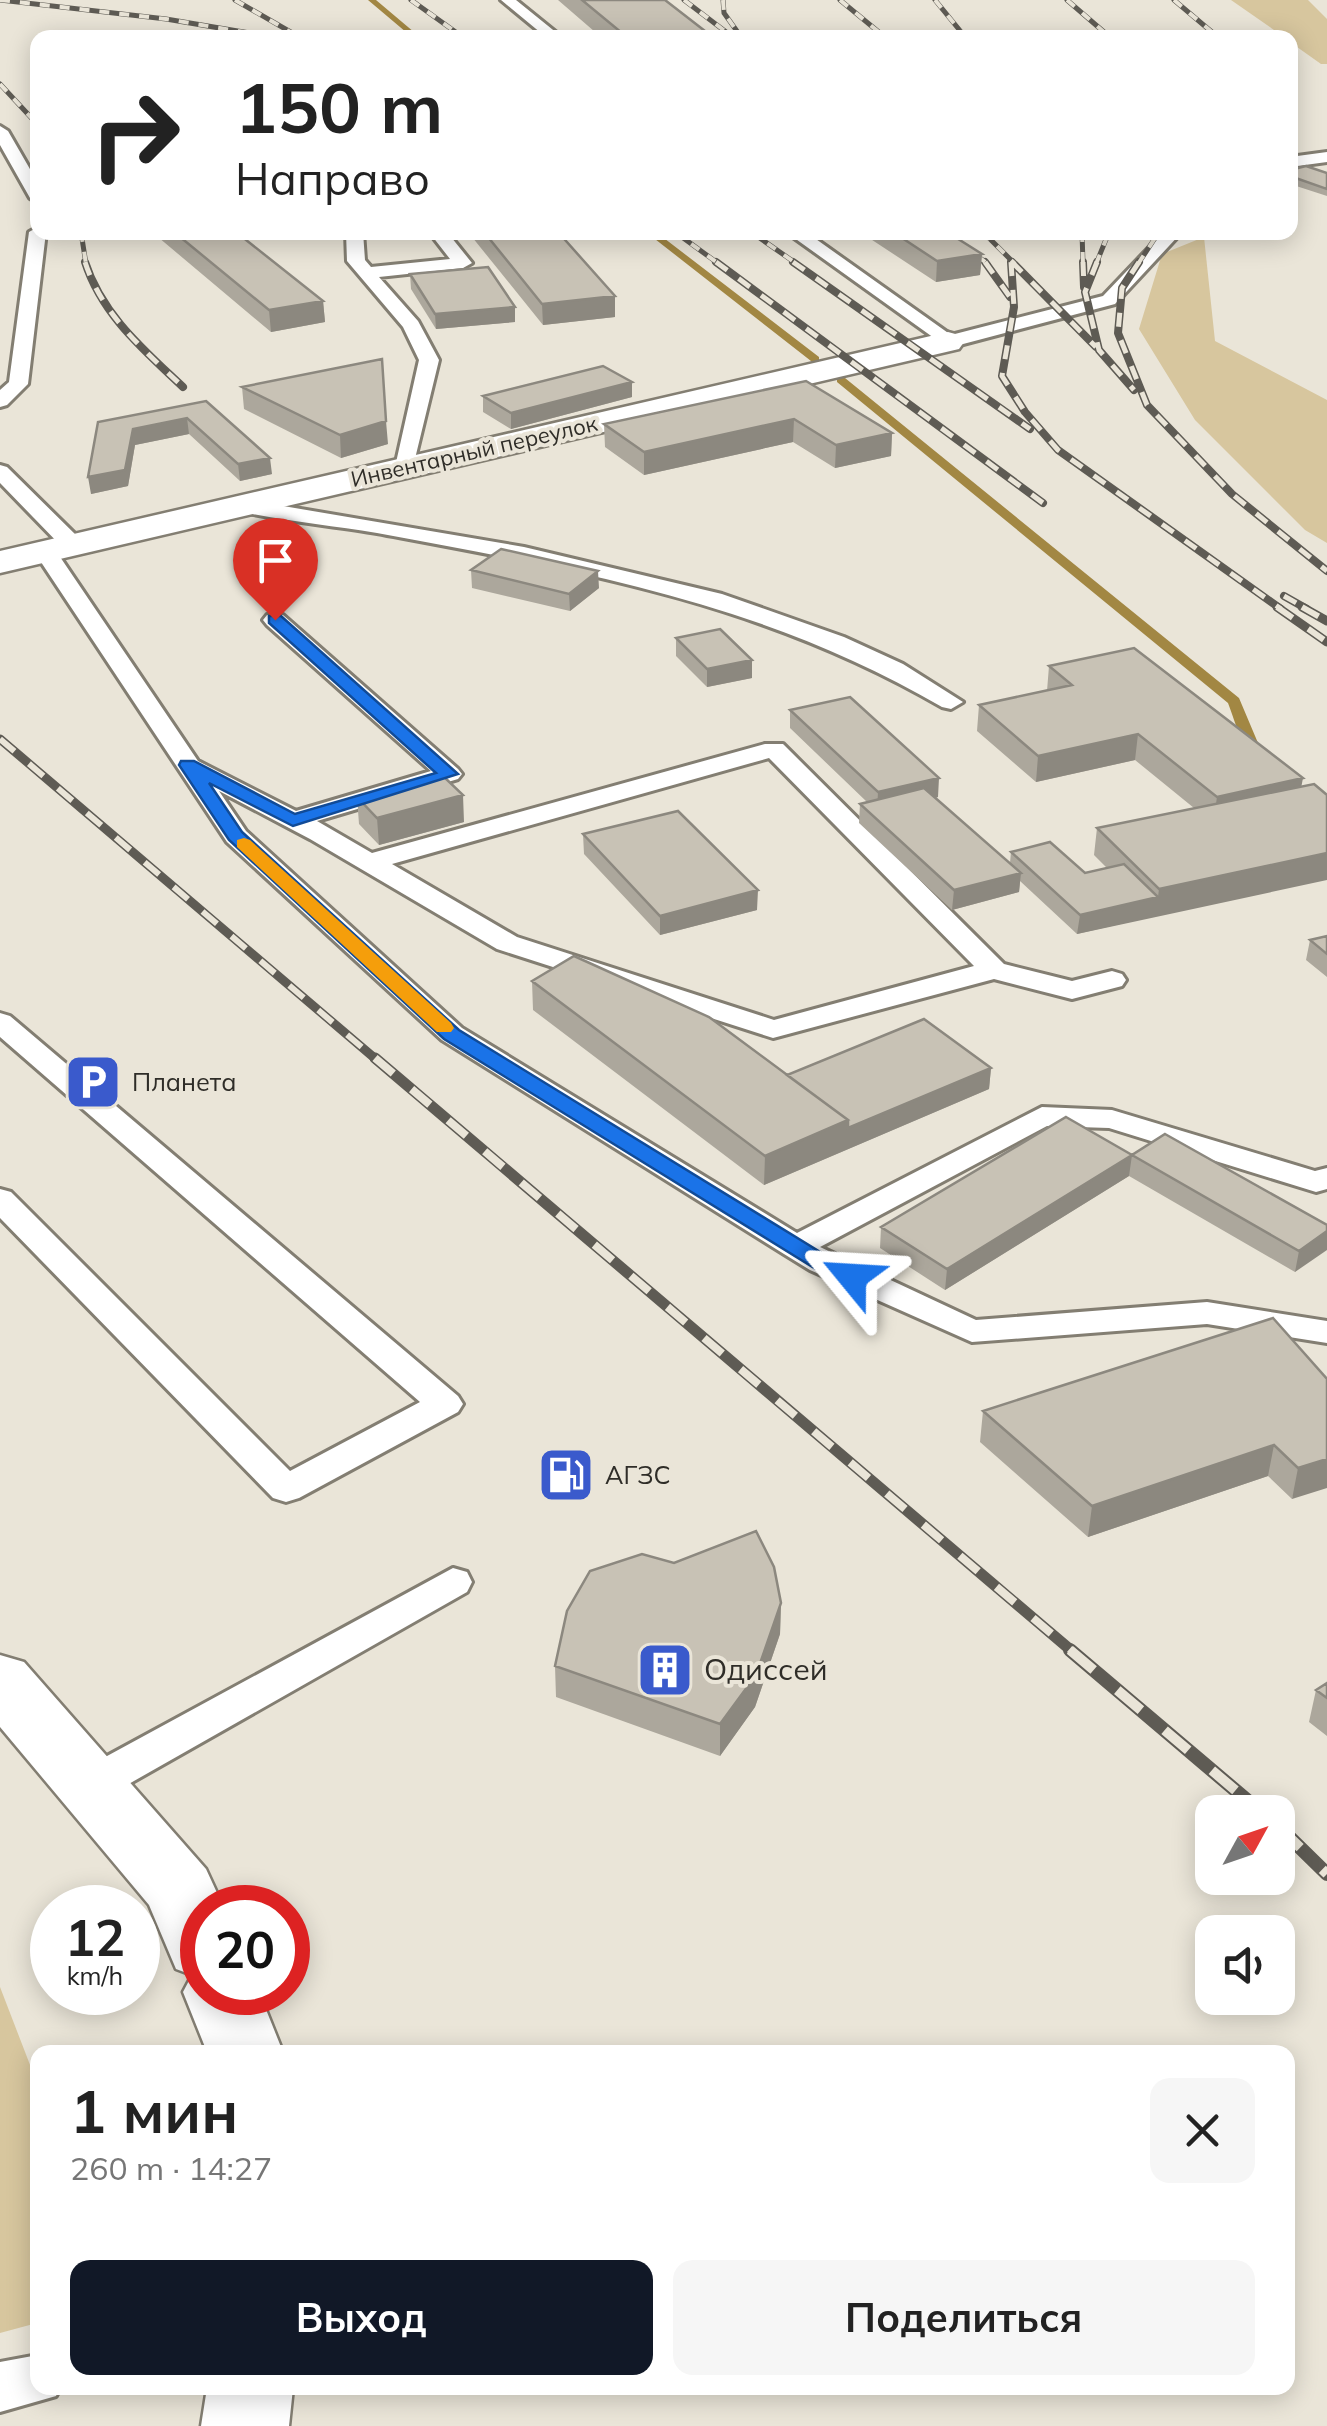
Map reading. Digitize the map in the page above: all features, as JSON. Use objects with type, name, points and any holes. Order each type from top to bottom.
[{"type":"street","name":"Инвентарный переулок","points":[[0,562],[948,342]]},
{"type":"street","points":[[0,1680],[180,1890]]},
{"type":"street","points":[[229,2015],[241,2045]]},
{"type":"street","points":[[245,2426],[249,2395]]},
{"type":"lane","points":[[508,0],[546,30]]},
{"type":"lane","points":[[0,130],[30,184]]},
{"type":"lane","points":[[1298,161],[1327,157]]},
{"type":"lane","points":[[0,401],[18,384],[37,240]]},
{"type":"lane","points":[[355,240],[356,262],[411,325],[429,360],[405,467]]},
{"type":"lane","points":[[365,273],[462,264],[443,240]]},
{"type":"lane","points":[[805,240],[948,342],[1108,300],[1166,240]]},
{"type":"lane","points":[[0,471],[58,547],[188,765],[236,836],[452,1034],[822,1263],[972,1331],[1207,1312],[1327,1332]]},
{"type":"lane","points":[[242,504],[547,558],[726,602],[826,635],[896,667],[951,702]]},
{"type":"lane","points":[[275,620],[449,774],[293,820]]},
{"type":"lane","points":[[370,862],[774,748],[994,970]]},
{"type":"lane","points":[[188,765],[370,862],[508,943],[773,1029],[994,970],[1072,990],[1112,980]]},
{"type":"lane","points":[[0,1022],[445,1404],[286,1489],[0,1199]]},
{"type":"lane","points":[[796,1247],[1042,1116],[1112,1118],[1316,1182],[1327,1178]]},
{"type":"lane","points":[[89,1786],[454,1582]]},
{"type":"lane","points":[[0,2387],[30,2381]]},
{"type":"shaded area","points":[[1231,0],[1308,0],[1327,19],[1327,64],[1298,48],[1298,30],[1274,30]]},
{"type":"shaded area","points":[[1204,240],[1215,341],[1327,400],[1327,543],[1305,530],[1195,420],[1139,329],[1162,254]]},
{"type":"shaded area","points":[[0,1987],[30,2065],[30,2325],[0,2333]]},
{"type":"building","points":[[582,0],[665,0],[704,30],[618,30]]},
{"type":"building","points":[[1306,166],[1327,173],[1327,189],[1298,179],[1298,168]]},
{"type":"building","points":[[184,240],[246,240],[323,301],[269,310]]},
{"type":"building","points":[[490,240],[565,240],[615,296],[542,304]]},
{"type":"building","points":[[905,240],[960,240],[982,254],[937,261]]},
{"type":"building","points":[[488,267],[515,307],[435,314],[410,274]]},
{"type":"building","points":[[382,359],[386,421],[340,435],[242,387]]},
{"type":"building","points":[[603,366],[632,382],[511,413],[483,396]]},
{"type":"building","points":[[806,381],[892,433],[836,445],[794,419],[644,452],[604,424]]},
{"type":"building","points":[[206,401],[270,458],[238,464],[187,418],[133,429],[125,470],[88,477],[98,422]]},
{"type":"building","points":[[501,549],[598,571],[569,594],[471,570]]},
{"type":"building","points":[[720,629],[752,660],[707,669],[676,638]]},
{"type":"building","points":[[1134,648],[1303,778],[1217,797],[1138,734],[1038,756],[979,705],[1072,685],[1049,666]]},
{"type":"building","points":[[850,697],[939,778],[878,792],[790,710]]},
{"type":"building","points":[[442,775],[463,795],[377,818],[357,797]]},
{"type":"building","points":[[1314,784],[1327,795],[1327,853],[1159,889],[1097,828]]},
{"type":"building","points":[[924,788],[1021,873],[954,890],[860,804]]},
{"type":"building","points":[[678,811],[758,890],[660,916],[583,834]]},
{"type":"building","points":[[1050,842],[1085,873],[1124,864],[1158,897],[1080,915],[1011,852]]},
{"type":"building","points":[[1327,936],[1327,954],[1310,940]]},
{"type":"building","points":[[574,956],[709,1017],[848,1120],[765,1156],[532,981]]},
{"type":"building","points":[[924,1019],[991,1068],[848,1128],[848,1120],[787,1075]]},
{"type":"building","points":[[1066,1117],[1132,1155],[947,1269],[881,1227]]},
{"type":"building","points":[[1165,1134],[1327,1225],[1327,1231],[1299,1251],[1132,1155]]},
{"type":"building","points":[[1273,1318],[1327,1379],[1327,1459],[1298,1468],[1274,1445],[1092,1506],[983,1411]]},
{"type":"building","name":"Одиссей","points":[[756,1531],[774,1567],[781,1603],[756,1675],[720,1724],[555,1666],[567,1611],[590,1571],[642,1554],[674,1563]]},
{"type":"building","points":[[1327,1683],[1327,1698],[1316,1690]]},
{"type":"waterway","points":[[372,0],[408,30]]},
{"type":"waterway","points":[[660,240],[815,359]]},
{"type":"waterway","points":[[841,380],[1234,701],[1252,745],[1263,753]]},
{"type":"railway","points":[[0,0],[231,30]]},
{"type":"railway","points":[[235,0],[287,30]]},
{"type":"railway","points":[[411,0],[453,30]]},
{"type":"railway","points":[[684,0],[723,30]]},
{"type":"railway","points":[[723,0],[724,13],[736,30]]},
{"type":"railway","points":[[840,0],[876,30]]},
{"type":"railway","points":[[935,0],[959,30]]},
{"type":"railway","points":[[1067,0],[1102,30]]},
{"type":"railway","points":[[1174,0],[1210,30]]},
{"type":"railway","points":[[0,84],[30,116]]},
{"type":"railway","points":[[82,240],[86,264]]},
{"type":"railway","points":[[686,240],[719,264]]},
{"type":"railway","points":[[762,240],[797,264]]},
{"type":"railway","points":[[956,240],[988,264]]},
{"type":"railway","points":[[991,240],[1015,264]]},
{"type":"railway","points":[[1082,240],[1083,264]]},
{"type":"railway","points":[[1096,264],[1106,240]]},
{"type":"railway","points":[[1138,264],[1154,240]]},
{"type":"railway","points":[[85,262],[113,315],[183,387]]},
{"type":"railway","points":[[716,262],[1043,503]]},
{"type":"railway","points":[[793,262],[1030,429]]},
{"type":"railway","points":[[985,262],[1010,297]]},
{"type":"railway","points":[[1011,262],[1014,307],[1002,376],[1025,412],[1058,450],[1281,609]]},
{"type":"railway","points":[[1012,262],[1096,347]]},
{"type":"railway","points":[[1083,262],[1084,287]]},
{"type":"railway","points":[[1097,262],[1085,292],[1099,350],[1134,390]]},
{"type":"railway","points":[[1139,262],[1122,288],[1118,333],[1147,405],[1232,494],[1327,571]]},
{"type":"railway","points":[[1284,596],[1307,609]]},
{"type":"railway","points":[[1277,607],[1327,642]]},
{"type":"railway","points":[[1302,607],[1327,621]]},
{"type":"railway","points":[[0,739],[378,1061]]},
{"type":"railway","points":[[375,1058],[1073,1652]]},
{"type":"railway","points":[[1070,1650],[1241,1795]]},
{"type":"railway","points":[[1295,1843],[1327,1874]]},
{"type":"slow traffic","points":[[244,843],[444,1028]]},
{"type":"place","name":"Планета","points":[[93,1082]]},
{"type":"place","name":"АГЗС","points":[[566,1475]]},
{"type":"place","name":"Одиссей","points":[[665,1670]]},
{"type":"route","points":[[275,620],[449,774],[293,820],[188,765],[236,836],[452,1034],[822,1263],[852,1277]]}]
